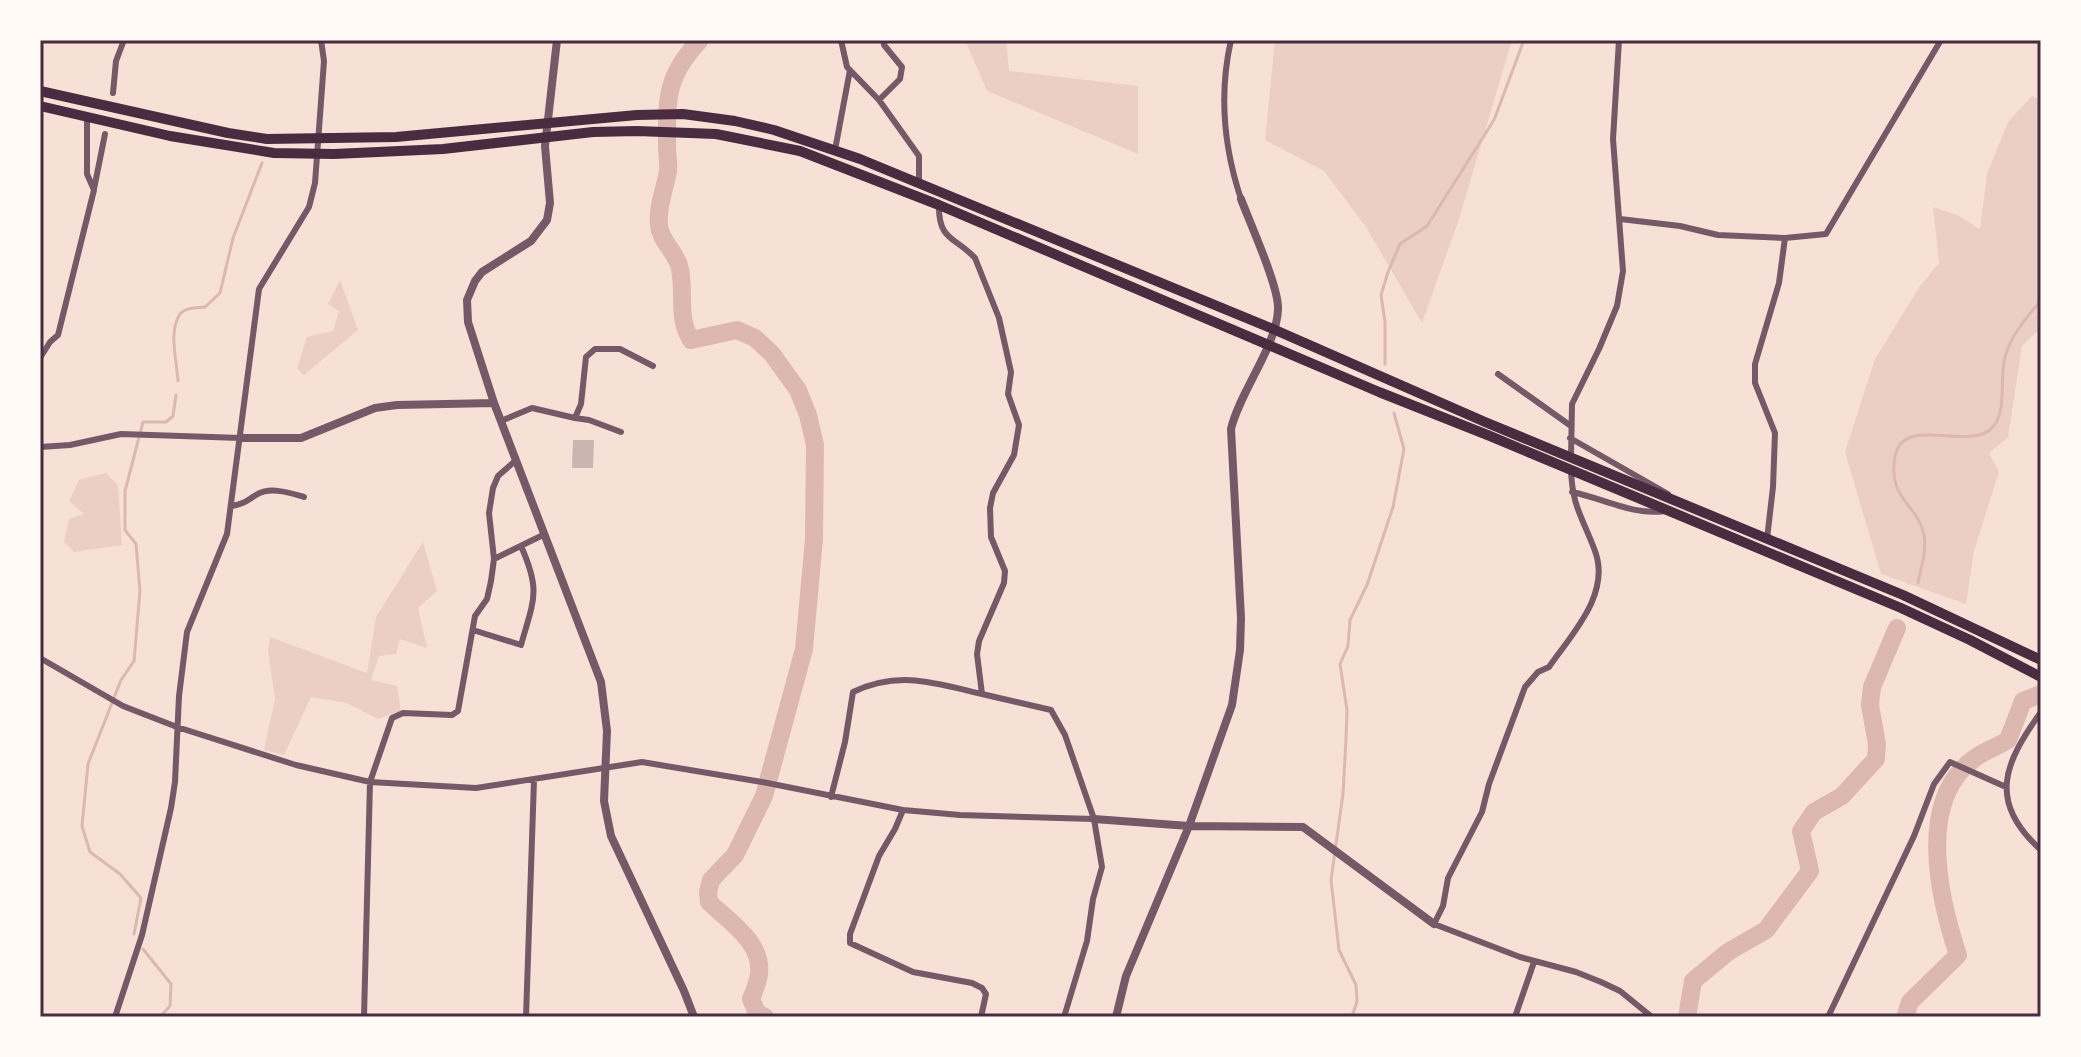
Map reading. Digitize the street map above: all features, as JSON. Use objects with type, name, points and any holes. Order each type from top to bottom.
[{"type":"highway","points":[[40,91],[267,139],[396,137],[549,121],[683,114],[774,130],[919,183],[1273,329],[1485,422],[1903,595],[2041,660]]},
{"type":"highway","points":[[40,106],[227,147],[274,153],[443,149],[593,132],[637,131],[683,131],[800,151],[939,205],[1379,392],[1901,608],[2041,677]]},
{"type":"street","points":[[113,93],[116,61],[124,40]]},
{"type":"street","points":[[115,1017],[142,935],[175,782],[187,632],[221,552],[232,506],[241,438],[242,402],[259,289],[309,207],[315,183],[324,61],[321,40]]},
{"type":"street","points":[[557,40],[546,138],[550,203],[547,220],[531,241],[482,272],[467,300],[468,322],[515,461],[601,682],[607,731],[604,801],[611,836],[694,1017]]},
{"type":"street","points":[[835,150],[850,70],[841,40]]},
{"type":"street","points":[[879,100],[900,79],[902,67],[883,40]]},
{"type":"street","points":[[1116,1017],[1126,976],[1189,826],[1228,721],[1240,650],[1231,429],[1235,413],[1268,343],[1278,310],[1276,293],[1230,164],[1225,114],[1225,66],[1231,40]]},
{"type":"street","points":[[1434,924],[1443,906],[1448,878],[1482,812],[1489,784],[1525,687],[1538,672],[1549,667],[1596,597],[1599,565],[1575,506],[1570,441],[1572,404],[1617,306],[1623,271],[1613,139],[1619,40]]},
{"type":"street","points":[[1620,219],[1680,226],[1718,235],[1785,238],[1826,234],[1941,40]]},
{"type":"street","points":[[850,70],[879,100],[919,156],[919,183]]},
{"type":"street","points":[[87,118],[87,174],[94,190]]},
{"type":"street","points":[[40,358],[58,335],[105,134]]},
{"type":"street","points":[[939,205],[943,232],[975,258],[999,318],[1011,372],[1008,394],[1019,425],[1014,455],[993,493],[990,508],[991,537],[1005,571],[1004,583],[979,641],[977,654],[982,694]]},
{"type":"street","points":[[1767,540],[1775,433],[1755,383],[1755,364],[1779,283],[1785,238]]},
{"type":"street","points":[[575,418],[581,404],[586,357],[595,349],[620,349],[653,366]]},
{"type":"street","points":[[1498,374],[1571,426]]},
{"type":"street","points":[[40,447],[70,445],[121,434],[301,438],[375,408],[494,403]]},
{"type":"street","points":[[501,421],[532,408],[589,420],[621,432]]},
{"type":"street","points":[[1570,441],[1650,481],[1683,504]]},
{"type":"street","points":[[364,1017],[370,782],[392,718],[403,713],[452,715],[458,711],[475,616],[487,599],[494,559],[489,513],[493,488],[498,476],[515,461]]},
{"type":"street","points":[[232,506],[245,504],[267,491],[304,497]]},
{"type":"street","points":[[1572,492],[1654,513],[1668,510]]},
{"type":"street","points":[[494,559],[545,534]]},
{"type":"street","points":[[473,630],[521,645],[534,598],[533,575],[521,546]]},
{"type":"street","points":[[40,658],[103,696],[177,727],[296,765],[370,782],[476,788],[630,762],[661,763],[903,810],[1189,826],[1303,827],[1434,924],[1534,962],[1576,972],[1601,982],[1620,991],[1652,1017]]},
{"type":"street","points":[[831,797],[853,692],[867,685],[910,678],[1051,710],[1065,735],[1094,819],[1102,867],[1093,899],[1087,941],[1064,1017]]},
{"type":"street","points":[[2041,712],[2016,747],[2006,787],[2007,802],[2017,824],[2041,850]]},
{"type":"street","points":[[1828,1017],[1914,836],[1934,784],[1950,762],[2006,787]]},
{"type":"street","points":[[526,1017],[534,780]]},
{"type":"street","points":[[903,810],[879,856],[850,934],[850,943],[913,972],[972,983],[982,988],[986,994],[981,1017]]},
{"type":"street","points":[[1515,1017],[1534,962]]},
{"type":"shaded area","points":[[965,40],[1006,40],[1009,71],[1138,86],[1138,154],[987,91]]},
{"type":"shaded area","points":[[1275,40],[1512,40],[1459,219],[1422,323],[1366,227],[1324,171],[1265,140]]},
{"type":"shaded area","points":[[2032,96],[2041,100],[2041,328],[2022,346],[2008,437],[1989,453],[1999,472],[1974,551],[1966,604],[1881,574],[1845,452],[1875,359],[1920,286],[1939,263],[1933,207],[1957,215],[1980,229],[1987,174],[2008,122]]},
{"type":"shaded area","points":[[340,280],[358,330],[304,375],[297,368],[307,337],[333,331],[339,311],[328,304]]},
{"type":"shaded area","points":[[106,473],[118,485],[122,545],[74,552],[64,542],[69,519],[84,514],[69,501],[79,480]]},
{"type":"shaded area","points":[[423,542],[437,591],[418,608],[427,648],[400,639],[396,654],[379,656],[371,680],[397,686],[401,711],[378,719],[347,703],[311,697],[284,755],[264,750],[275,699],[268,651],[270,637],[367,673],[376,617]]},
{"type":"building","points":[[573,440],[594,440],[593,468],[572,468]]},
{"type":"waterway","points":[[700,40],[680,66],[670,89],[668,171],[659,218],[662,237],[680,269],[684,323],[691,340],[737,330],[755,338],[772,354],[798,390],[815,445],[814,539],[804,649],[764,796],[735,855],[711,880],[708,892],[709,902],[743,933],[756,952],[759,974],[751,999],[757,1013],[765,1017]]},
{"type":"waterway","points":[[1385,364],[1385,322],[1381,295],[1400,244],[1427,226],[1494,120],[1524,40]]},
{"type":"waterway","points":[[178,381],[174,338],[176,321],[182,312],[205,307],[220,293],[233,238],[262,163]]},
{"type":"waterway","points":[[1918,583],[1925,541],[1921,524],[1895,483],[1895,457],[1900,444],[1922,435],[1966,437],[1991,429],[2000,414],[2007,350],[2041,301]]},
{"type":"waterway","points":[[134,934],[141,898],[120,874],[90,852],[82,826],[88,764],[121,680],[134,661],[140,591],[136,544],[125,530],[125,491],[143,422],[166,422],[173,416],[176,395]]},
{"type":"waterway","points":[[1352,1017],[1357,1001],[1356,985],[1339,950],[1331,880],[1343,794],[1346,739],[1347,710],[1340,664],[1348,646],[1350,620],[1367,585],[1393,507],[1404,449],[1394,413]]},
{"type":"waterway","points":[[1687,1017],[1693,981],[1728,952],[1766,930],[1810,871],[1801,831],[1814,812],[1842,796],[1876,759],[1877,744],[1870,705],[1872,687],[1897,628]]},
{"type":"waterway","points":[[1905,1017],[1910,1002],[1958,955],[1939,878],[1939,823],[1945,798],[1957,776],[1975,758],[2008,740],[2023,701],[2041,694]]},
{"type":"waterway","points":[[143,949],[171,984],[170,1006],[160,1017]]}]
